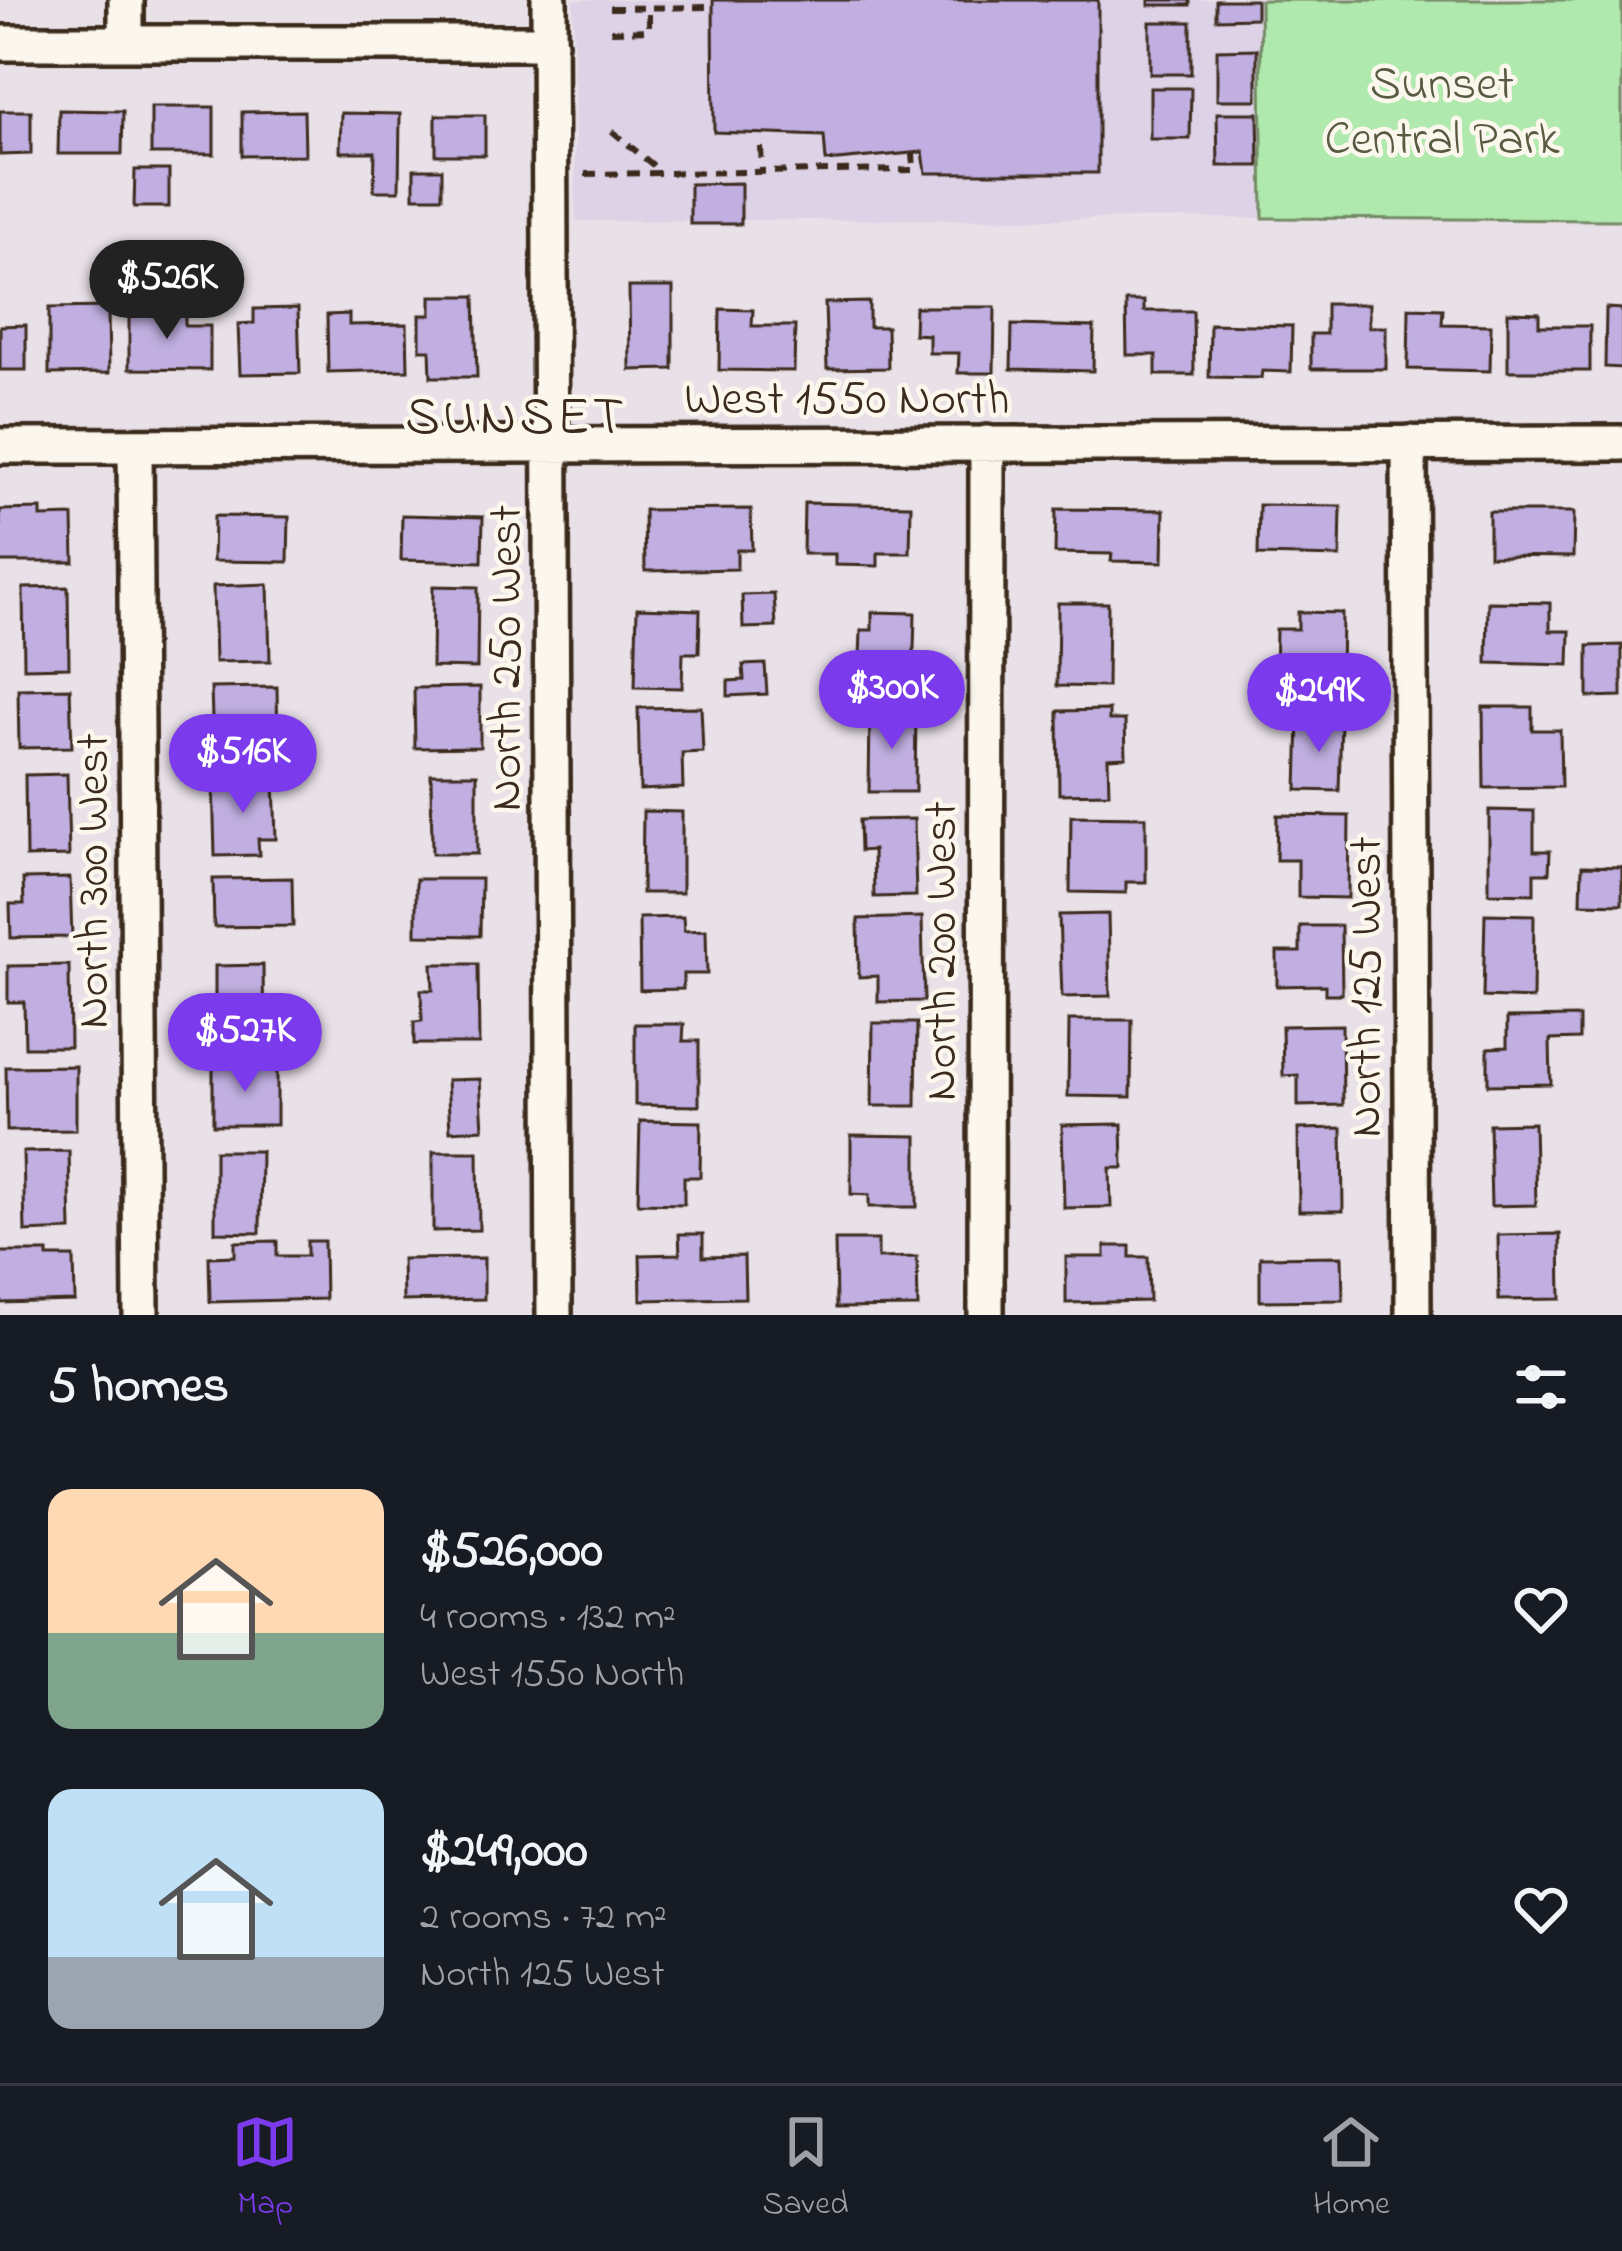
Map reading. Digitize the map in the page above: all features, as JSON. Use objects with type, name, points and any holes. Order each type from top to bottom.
[{"type":"street","points":[[126,0],[126,42]]},
{"type":"street","name":"North 250 West","points":[[549,0],[554,1315]]},
{"type":"street","points":[[0,43],[550,44]]},
{"type":"street","name":"North 200 West","points":[[986,1315],[988,443]]},
{"type":"street","name":"North 125 West","points":[[1409,443],[1412,1315]]},
{"type":"street","name":"West 1550 North","points":[[0,446],[1622,443]]},
{"type":"street","name":"North 300 West","points":[[134,446],[141,1315]]},
{"type":"path","points":[[610,8],[712,8]]},
{"type":"path","points":[[610,31],[649,29],[649,8]]},
{"type":"path","points":[[612,131],[662,172]]},
{"type":"path","points":[[761,147],[762,171]]},
{"type":"path","points":[[585,174],[914,170],[913,153]]},
{"type":"shaded area","points":[[573,0],[1260,0],[1263,218],[576,221]]},
{"type":"green space","name":"Sunset Central Park","points":[[1260,0],[1622,0],[1622,220],[1263,218]]},
{"type":"building","points":[[713,0],[1098,0],[1098,173],[926,173],[923,152],[826,161],[824,136],[714,132]]},
{"type":"building","points":[[1149,0],[1190,0],[1190,5],[1149,5]]},
{"type":"building","points":[[1216,0],[1256,0],[1256,18],[1216,19]]},
{"type":"building","points":[[1150,22],[1191,22],[1191,74],[1150,74]]},
{"type":"building","points":[[1257,49],[1257,100],[1217,100],[1217,50]]},
{"type":"building","points":[[1150,88],[1191,88],[1190,139],[1150,139]]},
{"type":"building","points":[[151,107],[214,107],[214,154],[151,154]]},
{"type":"building","points":[[59,110],[123,111],[122,154],[58,154]]},
{"type":"building","points":[[0,111],[31,111],[31,154],[0,155]]},
{"type":"building","points":[[304,111],[305,155],[242,156],[242,112]]},
{"type":"building","points":[[341,113],[400,114],[399,191],[374,191],[375,152],[340,152]]},
{"type":"building","points":[[1217,113],[1258,113],[1259,166],[1218,166]]},
{"type":"building","points":[[436,115],[485,115],[485,155],[436,155]]},
{"type":"building","points":[[414,169],[442,169],[442,197],[414,197]]},
{"type":"building","points":[[135,170],[169,170],[169,207],[134,207]]},
{"type":"building","points":[[741,183],[741,224],[690,224],[690,184]]},
{"type":"building","points":[[629,287],[673,287],[673,369],[630,370]]},
{"type":"building","points":[[431,296],[475,296],[477,377],[431,377],[430,350],[420,350],[420,315],[431,315]]},
{"type":"building","points":[[1126,301],[1144,301],[1144,311],[1193,311],[1194,375],[1156,375],[1156,355],[1127,355]]},
{"type":"building","points":[[869,302],[869,327],[887,327],[888,368],[827,369],[825,303]]},
{"type":"building","points":[[1326,304],[1369,304],[1369,327],[1386,327],[1386,369],[1311,369],[1311,334],[1326,334]]},
{"type":"building","points":[[108,307],[109,373],[49,374],[49,308]]},
{"type":"building","points":[[915,307],[995,307],[994,373],[958,373],[959,353],[929,353],[929,335],[914,334]]},
{"type":"building","points":[[298,308],[300,373],[240,374],[238,324],[254,323],[254,309]]},
{"type":"building","points":[[1409,308],[1443,309],[1442,324],[1491,325],[1490,371],[1408,369]]},
{"type":"building","points":[[1606,308],[1622,309],[1622,368],[1605,367]]},
{"type":"building","points":[[720,309],[753,310],[752,326],[795,326],[794,371],[719,370]]},
{"type":"building","points":[[129,311],[185,312],[185,326],[210,326],[210,370],[129,369]]},
{"type":"building","points":[[1508,312],[1539,313],[1539,326],[1590,326],[1590,371],[1508,371]]},
{"type":"building","points":[[349,314],[349,325],[407,324],[408,370],[328,372],[327,315]]},
{"type":"building","points":[[1210,324],[1292,326],[1291,372],[1262,371],[1261,378],[1209,377]]},
{"type":"building","points":[[26,325],[26,370],[0,370],[0,326]]},
{"type":"building","points":[[1012,325],[1094,327],[1093,371],[1011,369]]},
{"type":"building","points":[[804,503],[911,505],[910,553],[878,553],[878,566],[835,565],[835,554],[803,554]]},
{"type":"building","points":[[1259,505],[1341,506],[1340,557],[1258,555]]},
{"type":"building","points":[[41,509],[41,517],[73,516],[74,562],[0,562],[0,510]]},
{"type":"building","points":[[751,509],[752,550],[737,550],[737,569],[645,571],[644,510]]},
{"type":"building","points":[[1056,509],[1164,510],[1163,562],[1111,561],[1112,554],[1055,553]]},
{"type":"building","points":[[1489,512],[1574,512],[1573,557],[1489,556]]},
{"type":"building","points":[[402,515],[483,517],[482,562],[401,560]]},
{"type":"building","points":[[214,516],[289,517],[288,562],[213,561]]},
{"type":"building","points":[[268,584],[270,661],[215,662],[213,586]]},
{"type":"building","points":[[433,586],[478,587],[477,668],[432,667]]},
{"type":"building","points":[[68,587],[69,667],[24,668],[23,588]]},
{"type":"building","points":[[774,594],[776,627],[743,628],[742,595]]},
{"type":"building","points":[[1488,602],[1550,603],[1550,631],[1570,631],[1569,665],[1487,663]]},
{"type":"building","points":[[1058,603],[1108,603],[1107,687],[1057,686]]},
{"type":"building","points":[[637,608],[700,610],[699,653],[683,653],[682,688],[635,687]]},
{"type":"building","points":[[872,612],[915,613],[913,687],[859,686],[861,630],[872,630]]},
{"type":"building","points":[[1298,612],[1342,613],[1341,677],[1275,676],[1276,629],[1298,629]]},
{"type":"building","points":[[1622,645],[1622,696],[1588,697],[1588,646]]},
{"type":"building","points":[[765,664],[767,694],[728,696],[728,681],[744,680],[743,665]]},
{"type":"building","points":[[277,687],[278,748],[213,749],[211,688]]},
{"type":"building","points":[[480,687],[480,747],[415,748],[414,688]]},
{"type":"building","points":[[70,688],[72,747],[19,748],[18,689]]},
{"type":"building","points":[[701,707],[703,752],[682,753],[683,788],[640,790],[638,708]]},
{"type":"building","points":[[1483,707],[1532,707],[1532,730],[1560,730],[1561,787],[1484,788]]},
{"type":"building","points":[[1109,710],[1109,720],[1125,720],[1126,757],[1108,758],[1109,793],[1059,794],[1058,711]]},
{"type":"building","points":[[870,711],[916,712],[915,792],[869,792]]},
{"type":"building","points":[[1299,719],[1341,720],[1339,791],[1297,790]]},
{"type":"building","points":[[67,774],[69,856],[26,857],[25,775]]},
{"type":"building","points":[[431,774],[477,774],[477,854],[432,854]]},
{"type":"building","points":[[274,779],[276,839],[258,839],[259,855],[215,856],[213,781]]},
{"type":"building","points":[[1489,810],[1534,811],[1534,851],[1550,851],[1549,873],[1534,873],[1534,894],[1489,893]]},
{"type":"building","points":[[643,811],[682,812],[682,893],[642,893]]},
{"type":"building","points":[[1277,815],[1349,816],[1348,898],[1298,897],[1298,860],[1276,860]]},
{"type":"building","points":[[1071,816],[1146,817],[1146,882],[1126,882],[1126,893],[1070,892]]},
{"type":"building","points":[[914,819],[916,896],[874,897],[873,850],[860,851],[859,820]]},
{"type":"building","points":[[1582,866],[1622,867],[1622,904],[1581,903]]},
{"type":"building","points":[[70,878],[72,937],[11,938],[10,904],[24,904],[23,879]]},
{"type":"building","points":[[292,878],[293,926],[214,927],[213,879]]},
{"type":"building","points":[[416,879],[481,879],[480,936],[416,935]]},
{"type":"building","points":[[1108,914],[1110,996],[1062,997],[1059,915]]},
{"type":"building","points":[[1485,914],[1534,915],[1533,999],[1483,997]]},
{"type":"building","points":[[683,917],[684,931],[706,930],[707,974],[683,974],[683,989],[640,990],[639,918]]},
{"type":"building","points":[[922,917],[924,1001],[878,1002],[878,976],[859,977],[858,919]]},
{"type":"building","points":[[1300,926],[1341,926],[1342,994],[1325,994],[1325,985],[1277,986],[1277,952],[1300,952]]},
{"type":"building","points":[[432,964],[478,964],[479,1044],[414,1044],[414,1022],[422,1021],[421,990],[433,990]]},
{"type":"building","points":[[69,965],[70,1047],[25,1047],[24,1002],[8,1002],[8,966]]},
{"type":"building","points":[[263,965],[264,1047],[215,1047],[215,966]]},
{"type":"building","points":[[1579,1017],[1579,1039],[1550,1040],[1551,1084],[1488,1085],[1488,1048],[1507,1047],[1507,1018]]},
{"type":"building","points":[[1069,1020],[1132,1020],[1131,1097],[1068,1096]]},
{"type":"building","points":[[873,1023],[917,1023],[916,1106],[872,1106]]},
{"type":"building","points":[[635,1024],[684,1024],[683,1041],[699,1041],[699,1106],[635,1105]]},
{"type":"building","points":[[1342,1025],[1343,1105],[1298,1106],[1298,1075],[1283,1076],[1282,1026]]},
{"type":"building","points":[[277,1065],[277,1125],[213,1125],[213,1066]]},
{"type":"building","points":[[76,1066],[76,1130],[7,1131],[6,1067]]},
{"type":"building","points":[[480,1079],[483,1129],[450,1131],[447,1080]]},
{"type":"building","points":[[640,1121],[701,1122],[700,1177],[684,1177],[684,1204],[638,1203]]},
{"type":"building","points":[[1534,1123],[1536,1205],[1491,1206],[1489,1124]]},
{"type":"building","points":[[1122,1124],[1123,1168],[1110,1168],[1111,1207],[1064,1208],[1062,1125]]},
{"type":"building","points":[[1342,1128],[1343,1211],[1299,1211],[1298,1129]]},
{"type":"building","points":[[851,1135],[917,1136],[917,1207],[869,1207],[869,1195],[851,1194]]},
{"type":"building","points":[[69,1151],[71,1230],[25,1232],[23,1152]]},
{"type":"building","points":[[215,1151],[261,1151],[260,1233],[215,1232]]},
{"type":"building","points":[[433,1152],[478,1152],[479,1230],[433,1231]]},
{"type":"building","points":[[679,1234],[703,1234],[703,1257],[744,1256],[745,1298],[641,1300],[640,1255],[680,1254]]},
{"type":"building","points":[[1560,1234],[1561,1299],[1499,1300],[1498,1235]]},
{"type":"building","points":[[835,1240],[878,1240],[878,1258],[917,1257],[918,1307],[836,1308]]},
{"type":"building","points":[[277,1241],[277,1256],[307,1256],[307,1241],[324,1241],[325,1299],[210,1302],[209,1257],[235,1256],[235,1242]]},
{"type":"building","points":[[1105,1246],[1130,1246],[1130,1257],[1148,1257],[1149,1301],[1066,1303],[1066,1257],[1105,1257]]},
{"type":"building","points":[[0,1252],[74,1257],[75,1301],[0,1303]]},
{"type":"building","points":[[1342,1256],[1343,1300],[1260,1301],[1260,1257]]},
{"type":"building","points":[[484,1258],[484,1299],[403,1301],[402,1259]]},
{"type":"district","name":"SUNSET","points":[[516,414]]}]
